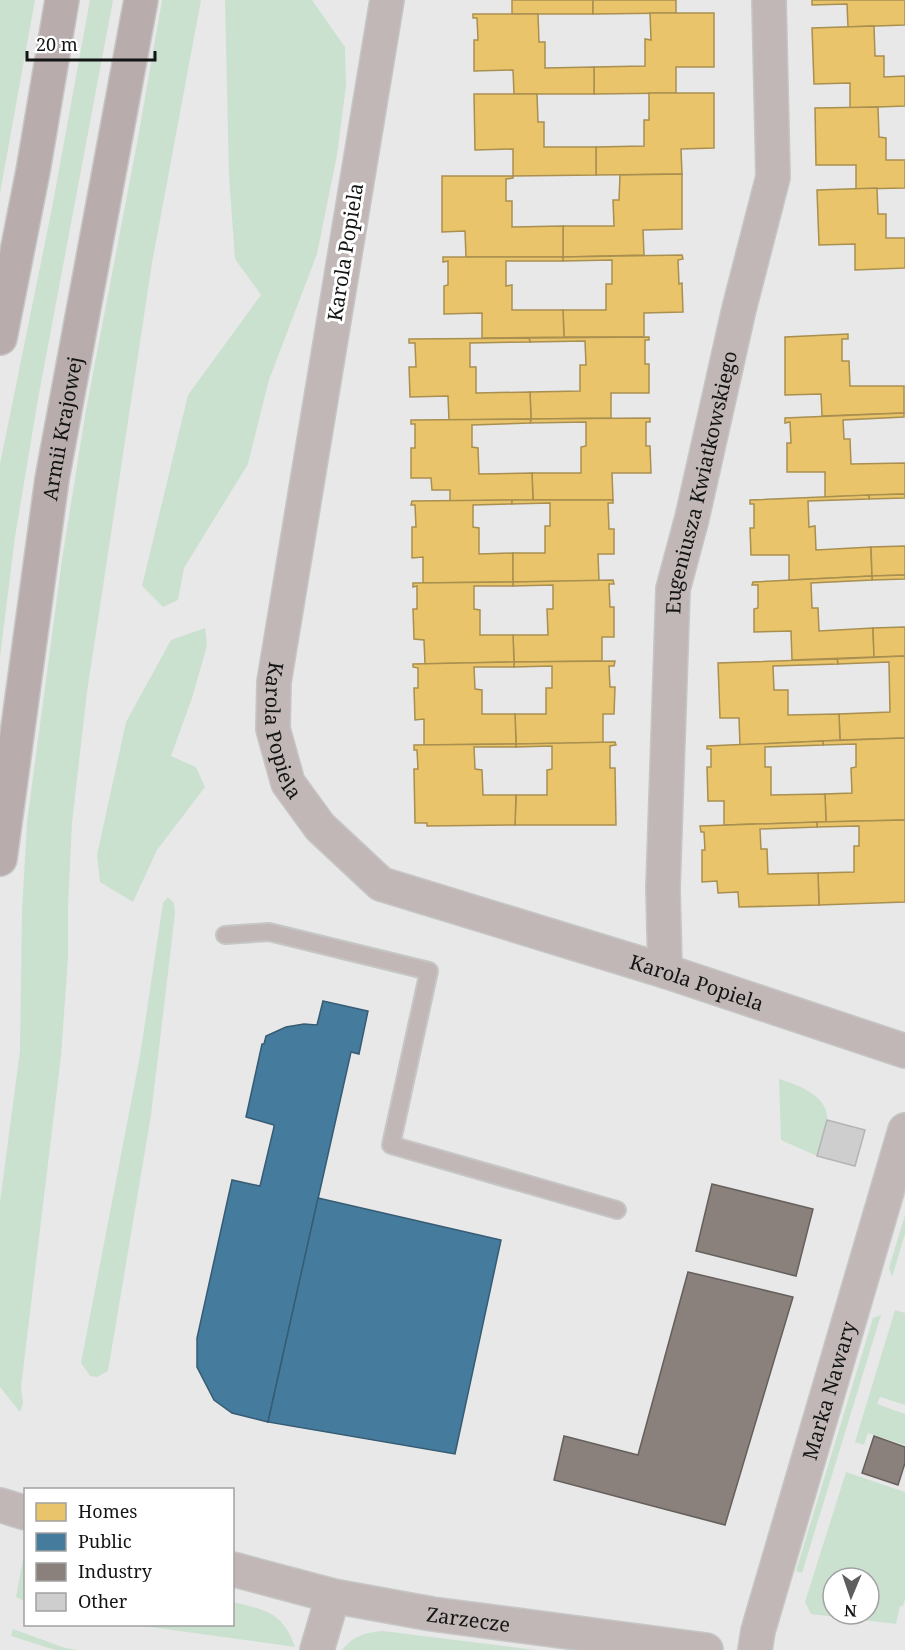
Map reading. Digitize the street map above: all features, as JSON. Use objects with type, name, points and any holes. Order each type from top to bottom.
[{"type":"main road","points":[[0,338],[33,171],[62,0]]},
{"type":"main road","name":"Armii Krajowej","points":[[0,859],[52,479],[141,0]]},
{"type":"street","name":"Karola Popiela","points":[[387,0],[274,682],[273,729],[288,783],[320,827],[381,884],[665,971],[905,1051]]},
{"type":"street","name":"Eugeniusza Kwiatkowskiego","points":[[665,971],[663,888],[673,589],[692,518],[739,309],[774,177],[769,0]]},
{"type":"street","name":"Marka Nawary","points":[[755,1650],[761,1621],[905,1130]]},
{"type":"street","points":[[0,1505],[24,1512]]},
{"type":"street","name":"Zarzecze","points":[[234,1570],[333,1596],[432,1614],[706,1650]]},
{"type":"street","points":[[317,1650],[333,1596]]},
{"type":"lane","points":[[225,935],[268,932],[429,971],[391,1145],[617,1210]]},
{"type":"green space","points":[[0,0],[35,0],[0,193]]},
{"type":"green space","points":[[90,0],[113,0],[38,399],[15,537],[0,657],[0,464],[52,208]]},
{"type":"green space","points":[[162,0],[201,0],[152,263],[87,692],[72,823],[68,958],[61,1056],[21,1387],[23,1403],[20,1412],[0,1387],[0,1202],[20,1051],[22,910],[27,822],[62,560],[86,410]]},
{"type":"green space","points":[[225,0],[312,0],[345,47],[346,86],[337,155],[317,254],[269,380],[248,464],[184,568],[178,600],[163,607],[142,586],[188,395],[261,295],[235,259],[229,177]]},
{"type":"green space","points":[[205,628],[207,646],[192,698],[171,756],[196,767],[205,787],[157,850],[133,902],[100,882],[97,855],[126,722],[171,640]]},
{"type":"green space","points":[[168,897],[174,903],[175,914],[151,1115],[108,1371],[97,1377],[90,1376],[81,1363],[140,1056],[163,903]]},
{"type":"green space","points":[[779,1079],[810,1092],[823,1104],[827,1119],[817,1156],[781,1140]]},
{"type":"green space","points":[[905,1215],[905,1234],[892,1277],[889,1268]]},
{"type":"green space","points":[[895,1310],[905,1313],[905,1405],[880,1397],[877,1404],[905,1414],[905,1445],[868,1433],[864,1445],[855,1442]]},
{"type":"green space","points":[[881,1315],[802,1573],[796,1571],[873,1318]]},
{"type":"green space","points":[[846,1472],[905,1492],[905,1599],[903,1606],[900,1606],[896,1624],[881,1622],[881,1566],[821,1566],[821,1615],[811,1614],[805,1602]]},
{"type":"green space","points":[[24,1554],[24,1601],[16,1597]]},
{"type":"green space","points":[[234,1602],[254,1607],[279,1619],[295,1647],[143,1626],[234,1626]]},
{"type":"green space","points":[[13,1629],[62,1647],[77,1650],[55,1650],[11,1636]]},
{"type":"green space","points":[[383,1631],[537,1650],[342,1650],[350,1641],[360,1636]]},
{"type":"building: Homes","points":[[512,0],[593,0],[593,14],[512,14]]},
{"type":"building: Homes","points":[[593,0],[676,0],[676,13],[593,14]]},
{"type":"building: Homes","points":[[812,0],[905,0],[905,25],[848,27],[847,4],[812,5]]},
{"type":"building: Homes","points":[[650,13],[714,13],[714,67],[676,67],[676,93],[594,94],[594,67],[645,66],[645,39],[651,40]]},
{"type":"building: Homes","points":[[473,14],[538,14],[539,42],[545,42],[545,68],[594,67],[594,94],[514,94],[513,70],[474,71],[474,40],[478,40],[477,18],[473,18]]},
{"type":"building: Homes","points":[[874,26],[875,56],[884,56],[884,77],[905,76],[905,106],[850,108],[850,83],[814,84],[812,28]]},
{"type":"building: Homes","points":[[649,93],[714,93],[714,148],[681,149],[682,174],[596,175],[596,147],[644,146],[644,120],[649,120]]},
{"type":"building: Homes","points":[[474,94],[537,94],[538,122],[544,122],[544,147],[596,147],[596,175],[513,176],[513,149],[475,150]]},
{"type":"building: Homes","points":[[878,107],[879,137],[886,138],[886,160],[905,160],[905,188],[856,189],[856,165],[816,165],[815,108]]},
{"type":"building: Homes","points":[[682,174],[682,229],[643,230],[644,255],[563,257],[563,226],[614,226],[613,200],[619,200],[620,175]]},
{"type":"building: Homes","points":[[442,176],[513,176],[513,178],[506,179],[506,201],[512,201],[512,227],[563,226],[563,257],[466,257],[465,231],[442,232]]},
{"type":"building: Homes","points":[[877,188],[878,214],[886,214],[886,238],[905,238],[905,268],[855,270],[855,244],[819,245],[817,190]]},
{"type":"building: Homes","points":[[682,255],[683,259],[678,260],[683,312],[644,313],[644,337],[564,337],[563,310],[606,310],[606,284],[612,284],[612,260],[563,261],[563,257]]},
{"type":"building: Homes","points":[[443,257],[563,257],[563,261],[506,261],[506,286],[512,285],[512,310],[563,310],[564,337],[482,338],[482,313],[444,314],[444,286],[448,285],[448,261],[443,262]]},
{"type":"building: Homes","points":[[848,334],[848,339],[842,339],[842,361],[849,361],[850,386],[904,386],[904,413],[822,416],[821,394],[785,395],[785,337]]},
{"type":"building: Homes","points":[[649,337],[649,340],[645,340],[645,364],[649,364],[649,393],[611,393],[611,418],[531,419],[530,392],[580,391],[580,365],[586,365],[585,341],[530,342],[529,338]]},
{"type":"building: Homes","points":[[529,338],[530,342],[470,343],[470,367],[476,367],[476,393],[530,392],[531,419],[449,420],[448,396],[410,397],[409,367],[416,367],[415,343],[409,343],[409,339]]},
{"type":"building: Homes","points":[[904,413],[904,417],[843,420],[844,439],[850,439],[851,464],[905,463],[905,494],[825,497],[825,472],[787,472],[787,443],[791,443],[790,422],[785,423],[785,418]]},
{"type":"building: Homes","points":[[650,418],[650,422],[646,422],[646,446],[650,446],[651,473],[612,473],[613,500],[533,500],[532,473],[581,473],[581,447],[586,446],[586,422],[530,423],[531,419]]},
{"type":"building: Homes","points":[[531,419],[530,423],[472,425],[472,447],[478,448],[479,474],[532,473],[533,500],[450,501],[450,490],[432,490],[431,478],[411,478],[411,448],[415,448],[415,424],[411,424],[411,420]]},
{"type":"building: Homes","points":[[905,494],[905,498],[869,499],[869,495]]},
{"type":"building: Homes","points":[[869,495],[869,499],[808,501],[809,527],[815,526],[816,550],[871,547],[872,576],[789,580],[789,555],[751,555],[750,528],[754,528],[754,504],[750,504],[750,500]]},
{"type":"building: Homes","points":[[512,500],[512,504],[473,505],[473,527],[479,528],[479,554],[513,553],[513,582],[423,583],[423,557],[412,558],[412,527],[416,527],[415,505],[411,505],[412,501]]},
{"type":"building: Homes","points":[[512,500],[613,500],[613,503],[608,503],[609,529],[614,529],[614,554],[598,554],[599,581],[513,582],[513,553],[545,553],[545,526],[550,526],[550,503],[512,504]]},
{"type":"building: Homes","points":[[905,546],[905,575],[872,576],[871,547]]},
{"type":"building: Homes","points":[[905,575],[905,579],[872,580],[872,576]]},
{"type":"building: Homes","points":[[872,576],[872,580],[811,583],[812,608],[818,608],[819,631],[873,628],[874,657],[792,660],[791,631],[754,632],[754,609],[758,608],[758,585],[752,585],[753,582]]},
{"type":"building: Homes","points":[[613,580],[614,584],[609,584],[610,607],[614,607],[614,637],[602,637],[602,661],[514,662],[513,635],[548,635],[547,609],[553,609],[553,585],[513,586],[513,582]]},
{"type":"building: Homes","points":[[513,582],[513,586],[474,586],[474,609],[480,610],[480,635],[513,635],[514,662],[425,664],[424,640],[414,639],[413,609],[417,609],[417,586],[413,587],[413,583]]},
{"type":"building: Homes","points":[[905,627],[905,656],[874,657],[873,628]]},
{"type":"building: Homes","points":[[905,656],[905,738],[840,740],[839,714],[890,712],[889,662],[838,664],[837,659]]},
{"type":"building: Homes","points":[[837,659],[838,664],[773,666],[774,690],[788,690],[788,715],[839,714],[840,740],[740,745],[739,718],[720,718],[718,663]]},
{"type":"building: Homes","points":[[615,661],[614,666],[609,666],[610,687],[615,687],[614,714],[603,714],[603,743],[516,744],[515,714],[546,714],[546,688],[552,688],[552,666],[514,667],[514,662]]},
{"type":"building: Homes","points":[[514,662],[514,667],[474,667],[475,689],[482,690],[482,714],[515,714],[516,744],[424,745],[424,719],[415,720],[414,688],[418,688],[418,668],[413,667],[413,664]]},
{"type":"building: Homes","points":[[905,738],[905,820],[826,822],[825,794],[852,793],[851,768],[856,767],[856,744],[823,745],[823,741]]},
{"type":"building: Homes","points":[[823,741],[823,745],[765,747],[765,767],[771,767],[771,795],[825,794],[826,822],[724,825],[724,801],[708,801],[707,767],[711,767],[711,749],[707,749],[707,746]]},
{"type":"building: Homes","points":[[615,742],[616,745],[610,746],[610,768],[615,768],[616,825],[515,825],[516,795],[547,795],[547,770],[552,769],[552,746],[516,747],[516,744]]},
{"type":"building: Homes","points":[[516,744],[516,747],[474,747],[475,769],[482,770],[483,795],[516,795],[515,825],[427,826],[427,823],[415,823],[414,769],[418,769],[417,750],[414,750],[414,745]]},
{"type":"building: Homes","points":[[905,820],[905,902],[819,905],[818,873],[854,872],[854,846],[859,846],[859,826],[817,827],[817,822]]},
{"type":"building: Homes","points":[[817,822],[817,827],[760,829],[761,849],[767,849],[768,874],[818,873],[819,905],[739,907],[738,892],[718,893],[717,881],[702,882],[702,850],[705,850],[704,832],[701,832],[700,826]]},
{"type":"building: Public","points":[[323,1001],[368,1011],[359,1054],[351,1052],[268,1422],[232,1413],[214,1400],[197,1367],[197,1338],[232,1180],[260,1186],[274,1127],[274,1125],[246,1117],[262,1044],[266,1036],[286,1027],[304,1024],[317,1025]]},
{"type":"building: Public","points":[[318,1198],[501,1240],[455,1454],[268,1422]]},
{"type":"building: Industry","points":[[712,1184],[813,1209],[796,1276],[696,1251]]},
{"type":"building: Industry","points":[[688,1272],[793,1297],[725,1525],[554,1480],[564,1436],[638,1455]]},
{"type":"building: Industry","points":[[874,1436],[905,1447],[905,1463],[898,1485],[862,1473]]},
{"type":"building: Other","points":[[827,1120],[865,1130],[855,1166],[817,1156]]}]
